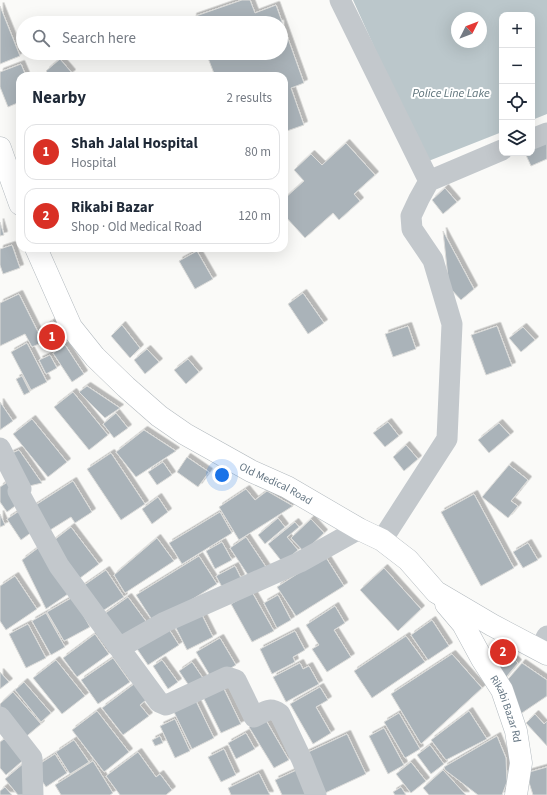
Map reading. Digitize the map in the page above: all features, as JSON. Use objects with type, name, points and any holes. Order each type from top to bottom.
[{"type":"street","points":[[340,0],[429,181]]},
{"type":"street","points":[[535,138],[547,133]]},
{"type":"street","points":[[0,148],[16,193]]},
{"type":"street","points":[[382,540],[446,439],[452,324],[433,260],[412,230],[412,216],[429,181],[499,151]]},
{"type":"street","name":"Old Medical Road","points":[[38,252],[71,327],[95,357],[142,402],[159,416],[185,434],[251,471],[286,487],[359,529],[382,540],[408,560],[436,592],[492,625],[545,646]]},
{"type":"street","points":[[0,448],[22,489],[18,490],[59,566],[159,702],[166,705],[227,677],[236,680],[254,717],[270,710],[274,710],[280,714],[302,760],[316,795]]},
{"type":"street","points":[[119,648],[165,622],[300,562],[359,529]]},
{"type":"street","name":"Rikabi Bazar Rd","points":[[436,592],[463,624],[502,690],[516,731],[521,763],[516,795]]},
{"type":"street","points":[[0,717],[32,758],[33,795]]},
{"type":"water","name":"Police Line Lake","points":[[353,0],[547,0],[547,114],[535,119],[535,12],[499,12],[499,133],[426,162]]},
{"type":"building","points":[[242,0],[250,0],[255,13],[276,5],[280,16],[196,16]]},
{"type":"building","points":[[0,6],[16,46],[16,58],[0,64]]},
{"type":"building","points":[[288,38],[304,83],[291,88],[304,125],[288,131],[288,72],[213,72],[209,60],[288,60]]},
{"type":"building","points":[[59,60],[61,60],[71,72],[47,72],[46,71]]},
{"type":"building","points":[[21,64],[24,72],[16,72],[16,104],[8,107],[0,87],[0,72]]},
{"type":"building","points":[[547,137],[547,159],[531,166],[526,156],[535,156],[535,143]]},
{"type":"building","points":[[346,143],[375,175],[354,194],[360,201],[339,220],[333,213],[305,238],[288,219],[288,195],[304,181],[294,170],[311,154],[322,165]]},
{"type":"building","points":[[445,188],[457,202],[443,214],[432,200]]},
{"type":"building","points":[[0,222],[4,235],[0,236]]},
{"type":"building","points":[[443,231],[474,289],[461,300],[449,287]]},
{"type":"building","points":[[12,245],[20,268],[3,274],[0,265],[0,249]]},
{"type":"building","points":[[198,252],[213,279],[195,289],[179,261]]},
{"type":"building","points":[[303,293],[324,323],[308,334],[288,304]]},
{"type":"building","points":[[19,294],[43,342],[32,347],[25,334],[0,346],[0,303]]},
{"type":"building","points":[[53,321],[66,341],[52,351],[39,331]]},
{"type":"building","points":[[122,325],[140,348],[130,358],[111,336]]},
{"type":"building","points":[[408,326],[416,349],[393,357],[385,334]]},
{"type":"building","points":[[497,326],[512,366],[486,375],[471,335]]},
{"type":"building","points":[[523,327],[535,340],[521,352],[509,338]]},
{"type":"building","points":[[27,343],[47,382],[31,390],[11,352]]},
{"type":"building","points":[[65,345],[84,374],[72,382],[53,353]]},
{"type":"building","points":[[147,349],[159,362],[145,374],[134,360]]},
{"type":"building","points":[[50,355],[57,368],[46,374],[39,360]]},
{"type":"building","points":[[188,359],[199,372],[186,384],[174,370]]},
{"type":"building","points":[[22,376],[30,392],[24,395],[16,379]]},
{"type":"building","points":[[87,386],[120,408],[105,418],[79,392]]},
{"type":"building","points":[[73,392],[108,435],[89,450],[54,407]]},
{"type":"building","points":[[0,402],[13,421],[0,430]]},
{"type":"building","points":[[116,413],[128,428],[114,438],[103,424]]},
{"type":"building","points":[[32,419],[67,462],[48,477],[13,434]]},
{"type":"building","points":[[388,422],[399,436],[385,447],[373,433]]},
{"type":"building","points":[[499,423],[510,435],[489,453],[478,440]]},
{"type":"building","points":[[144,430],[176,451],[136,477],[116,452]]},
{"type":"building","points":[[406,445],[418,459],[404,471],[393,457]]},
{"type":"building","points":[[19,450],[42,483],[25,487],[10,454]]},
{"type":"building","points":[[111,453],[145,504],[121,520],[87,469]]},
{"type":"building","points":[[187,457],[209,472],[198,487],[177,472]]},
{"type":"building","points":[[163,462],[172,475],[157,485],[148,472]]},
{"type":"building","points":[[509,465],[528,480],[511,501],[518,506],[508,518],[482,497]]},
{"type":"building","points":[[9,481],[22,501],[7,512],[0,502],[0,487]]},
{"type":"building","points":[[73,481],[92,512],[75,523],[71,517],[47,532],[31,508]]},
{"type":"building","points":[[246,489],[255,500],[267,491],[293,506],[239,540],[219,507]]},
{"type":"building","points":[[474,494],[514,568],[481,586],[441,512]]},
{"type":"building","points":[[158,497],[168,512],[152,524],[142,509]]},
{"type":"building","points":[[22,509],[36,529],[21,540],[7,519]]},
{"type":"building","points":[[220,512],[232,533],[182,564],[169,543]]},
{"type":"building","points":[[0,514],[5,525],[0,527]]},
{"type":"building","points":[[278,518],[285,527],[265,544],[258,535]]},
{"type":"building","points":[[311,519],[324,533],[304,552],[291,538]]},
{"type":"building","points":[[295,522],[299,527],[287,537],[298,550],[283,563],[268,544]]},
{"type":"building","points":[[71,527],[99,564],[76,581],[49,544]]},
{"type":"building","points":[[246,537],[268,570],[252,581],[230,548]]},
{"type":"building","points":[[157,538],[174,561],[125,593],[114,575]]},
{"type":"building","points":[[222,542],[232,560],[215,569],[206,551]]},
{"type":"building","points":[[528,543],[538,560],[523,568],[513,552]]},
{"type":"building","points":[[38,548],[68,594],[46,609],[22,560]]},
{"type":"building","points":[[199,556],[217,584],[154,623],[136,595]]},
{"type":"building","points":[[325,556],[344,586],[296,616],[277,587]]},
{"type":"building","points":[[235,566],[241,578],[222,587],[216,576]]},
{"type":"building","points":[[384,568],[421,609],[398,631],[360,590]]},
{"type":"building","points":[[106,570],[124,597],[98,614],[80,588]]},
{"type":"building","points":[[15,576],[37,609],[6,630],[0,621],[0,586]]},
{"type":"building","points":[[252,592],[274,631],[252,642],[231,604]]},
{"type":"building","points":[[278,595],[291,620],[277,628],[264,603]]},
{"type":"building","points":[[73,597],[90,627],[64,641],[47,612]]},
{"type":"building","points":[[128,597],[148,624],[120,644],[100,617]]},
{"type":"building","points":[[335,606],[345,623],[334,630],[351,657],[327,672],[312,649],[319,645],[306,625]]},
{"type":"building","points":[[200,611],[213,637],[187,650],[174,624]]},
{"type":"building","points":[[46,613],[65,647],[51,655],[32,621]]},
{"type":"building","points":[[432,620],[449,646],[428,660],[411,635]]},
{"type":"building","points":[[165,623],[179,645],[148,665],[133,643]]},
{"type":"building","points":[[28,624],[46,658],[26,668],[9,634]]},
{"type":"building","points":[[295,631],[305,650],[293,657],[295,662],[272,674],[260,649]]},
{"type":"building","points":[[95,634],[109,654],[77,677],[63,658]]},
{"type":"building","points":[[406,636],[425,662],[372,698],[354,671]]},
{"type":"building","points":[[220,638],[236,665],[212,679],[196,652]]},
{"type":"building","points":[[501,646],[518,663],[502,682],[488,659]]},
{"type":"building","points":[[452,654],[482,688],[421,744],[391,694]]},
{"type":"building","points":[[113,658],[130,682],[98,704],[81,680]]},
{"type":"building","points":[[56,660],[85,696],[62,714],[33,678]]},
{"type":"building","points":[[162,660],[178,682],[168,689],[153,666]]},
{"type":"building","points":[[192,662],[207,684],[194,693],[179,671]]},
{"type":"building","points":[[300,663],[303,669],[309,666],[319,684],[286,702],[273,677]]},
{"type":"building","points":[[522,663],[547,680],[547,696],[516,717],[503,685]]},
{"type":"building","points":[[0,672],[9,682],[0,689]]},
{"type":"building","points":[[24,682],[51,713],[41,722],[15,690]]},
{"type":"building","points":[[134,684],[146,700],[140,705],[149,716],[123,735],[102,708]]},
{"type":"building","points":[[222,685],[241,724],[221,733],[202,695]]},
{"type":"building","points":[[320,687],[328,700],[316,707],[331,733],[313,744],[290,704]]},
{"type":"building","points":[[13,692],[41,724],[22,740],[0,715],[0,704]]},
{"type":"building","points":[[193,695],[214,738],[192,749],[171,706]]},
{"type":"building","points":[[97,711],[129,752],[104,772],[72,730]]},
{"type":"building","points":[[469,711],[487,739],[446,760],[431,740]]},
{"type":"building","points":[[399,713],[420,749],[405,758],[384,722]]},
{"type":"building","points":[[535,714],[544,724],[547,721],[547,746],[526,723]]},
{"type":"building","points":[[264,717],[289,760],[274,768],[249,727]]},
{"type":"building","points":[[175,719],[190,751],[175,758],[160,726]]},
{"type":"building","points":[[384,728],[404,765],[388,774],[369,736]]},
{"type":"building","points":[[246,733],[255,749],[236,759],[228,743]]},
{"type":"building","points":[[347,734],[366,774],[323,794],[304,754]]},
{"type":"building","points":[[160,736],[163,743],[155,746],[152,740]]},
{"type":"building","points":[[497,736],[506,758],[507,782],[502,795],[478,795],[445,770],[444,767]]},
{"type":"building","points":[[4,739],[28,756],[6,775],[0,768],[0,742]]},
{"type":"building","points":[[74,740],[89,762],[70,774],[56,752]]},
{"type":"building","points":[[430,745],[444,764],[431,774],[417,755]]},
{"type":"building","points":[[224,749],[236,775],[221,782],[208,757]]},
{"type":"building","points":[[138,752],[156,777],[160,774],[172,790],[166,795],[120,795],[106,776]]},
{"type":"building","points":[[55,754],[67,773],[46,787],[33,768]]},
{"type":"building","points":[[93,761],[113,793],[110,795],[61,795],[55,785]]},
{"type":"building","points":[[411,762],[426,781],[411,793],[396,774]]},
{"type":"building","points":[[24,763],[28,795],[18,795],[5,779]]},
{"type":"building","points":[[547,767],[547,795],[533,795],[526,773]]},
{"type":"building","points":[[301,768],[314,795],[282,795],[275,780]]},
{"type":"building","points":[[443,770],[466,795],[429,795],[423,788]]},
{"type":"building","points":[[259,773],[270,795],[231,795],[228,788]]},
{"type":"building","points":[[5,787],[12,795],[0,795],[0,791]]},
{"type":"building","points":[[401,787],[406,795],[395,795],[393,792]]},
{"type":"place","name":"Shah Jalal Hospital","points":[[52,337]]},
{"type":"place","name":"Rikabi Bazar","points":[[503,652]]}]
